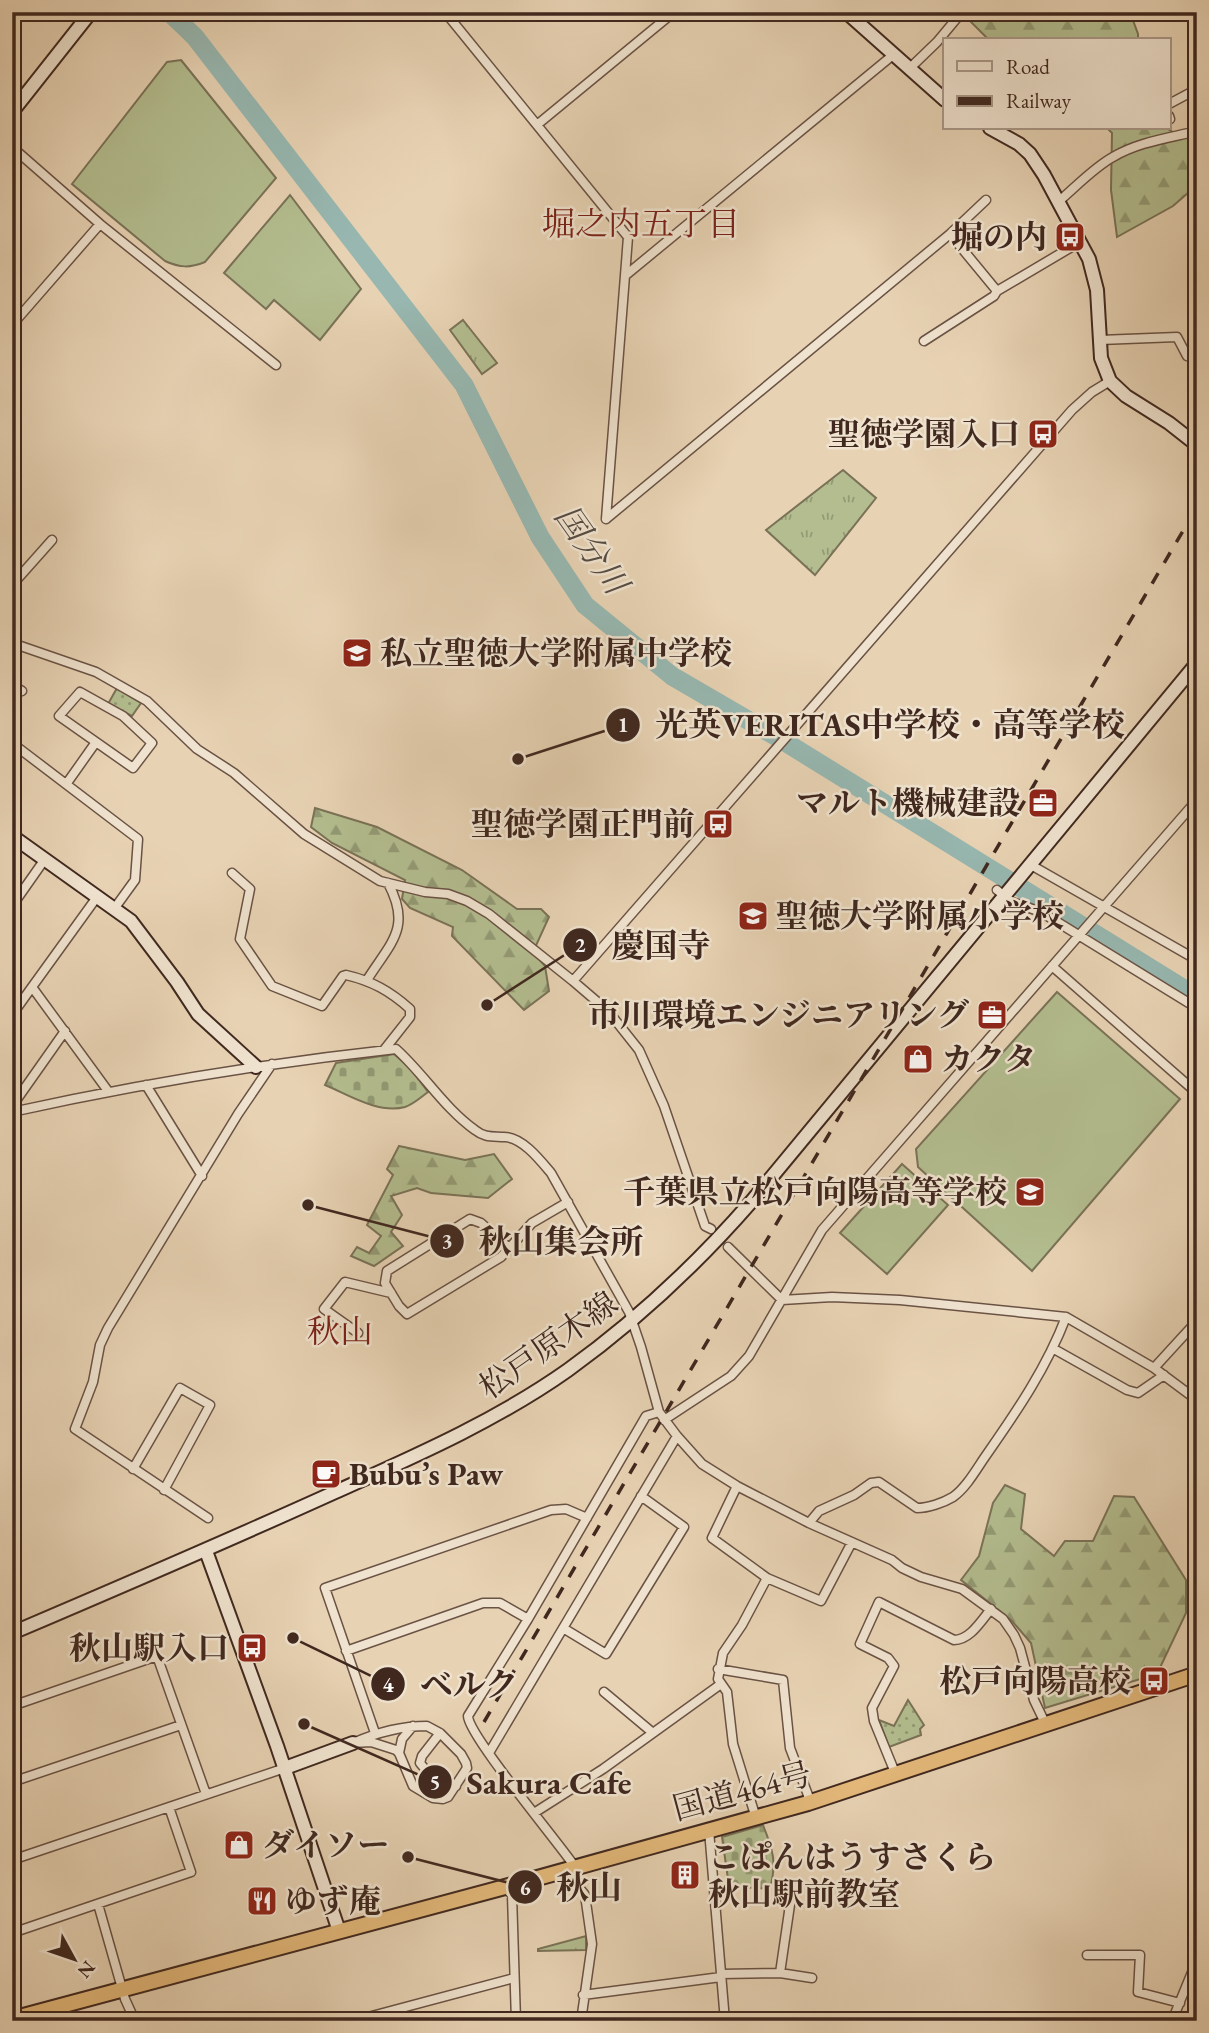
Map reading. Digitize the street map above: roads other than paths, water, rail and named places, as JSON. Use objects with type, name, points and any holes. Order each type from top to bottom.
[{"type":"highway","name":"国道464号","points":[[12,2019],[808,1803],[1197,1674]]},
{"type":"main road","points":[[12,112],[91,12]]},
{"type":"main road","points":[[846,12],[943,98]]},
{"type":"main road","points":[[994,130],[1020,144],[1030,153],[1093,270],[1097,290],[1101,358],[1110,381],[1126,396],[1197,445]]},
{"type":"main road","name":"松戸原木線","points":[[12,1633],[206,1551],[492,1418],[566,1371],[632,1321],[722,1235],[1001,893],[1031,865],[1197,663]]},
{"type":"main road","points":[[12,836],[136,927],[198,1014],[256,1066]]},
{"type":"main road","points":[[206,1551],[285,1768],[339,1931]]},
{"type":"main road","points":[[285,1768],[353,1743]]},
{"type":"street","points":[[445,12],[628,237],[606,519],[950,234],[986,200]]},
{"type":"street","points":[[538,124],[674,12]]},
{"type":"street","points":[[909,69],[937,42],[961,12]]},
{"type":"street","points":[[1188,12],[1197,29]]},
{"type":"street","points":[[626,275],[893,55]]},
{"type":"street","points":[[1170,103],[1197,89]]},
{"type":"street","points":[[1058,202],[1116,155],[1197,131]]},
{"type":"street","points":[[12,147],[100,224],[276,365]]},
{"type":"street","points":[[12,325],[100,224]]},
{"type":"street","points":[[950,234],[997,291]]},
{"type":"street","points":[[923,341],[994,296],[997,291],[1080,242]]},
{"type":"street","points":[[1100,340],[1177,337],[1187,356],[1197,350]]},
{"type":"street","points":[[573,981],[1072,410],[1091,392],[1110,381]]},
{"type":"street","points":[[1186,436],[1197,427]]},
{"type":"street","points":[[12,585],[52,540]]},
{"type":"street","points":[[12,643],[96,672],[147,702],[197,749],[234,773],[304,834],[380,881],[425,892],[448,894],[467,901],[489,914],[573,981],[608,1011],[639,1050],[664,1106],[705,1226],[711,1229]]},
{"type":"street","points":[[12,685],[22,691]]},
{"type":"street","points":[[80,692],[123,716],[152,743],[133,768],[96,742],[59,716],[80,692]]},
{"type":"street","points":[[67,783],[96,742]]},
{"type":"street","points":[[12,743],[138,839],[135,880],[114,909]]},
{"type":"street","points":[[581,2021],[592,1944],[585,1895],[534,1813],[473,1730],[468,1716],[528,1619],[646,1416],[661,1416],[737,1371],[749,1356],[822,1230],[1197,800]]},
{"type":"street","points":[[12,906],[45,859]]},
{"type":"street","points":[[1031,865],[1197,960]]},
{"type":"street","points":[[232,873],[250,889],[240,939],[272,986],[322,1006],[343,976],[367,980],[392,993],[410,1009],[410,1017],[384,1050]]},
{"type":"street","points":[[367,980],[399,925],[397,900],[388,883]]},
{"type":"street","points":[[1001,893],[1017,904],[1041,912],[1197,1008]]},
{"type":"street","points":[[12,1015],[97,897]]},
{"type":"street","points":[[1052,966],[1197,1093]]},
{"type":"street","points":[[32,987],[108,1091]]},
{"type":"street","points":[[65,1031],[16,1102],[13,1112],[108,1091],[256,1066],[396,1049],[454,1113],[477,1132],[491,1138],[512,1139],[532,1152],[551,1173],[632,1321],[661,1416],[702,1464],[737,1486],[809,1523],[892,1560],[902,1568],[921,1577],[962,1589],[991,1609],[1014,1634],[1034,1700],[1046,1725]]},
{"type":"street","points":[[208,1518],[75,1429],[93,1382],[100,1345],[132,1286],[272,1064]]},
{"type":"street","points":[[146,1085],[202,1176]]},
{"type":"street","points":[[509,1248],[481,1223],[470,1219],[387,1271],[384,1283],[407,1314],[501,1257],[532,1223],[568,1202]]},
{"type":"street","points":[[728,1247],[782,1300],[832,1297],[901,1300],[1066,1317],[1154,1368],[1197,1400]]},
{"type":"street","points":[[358,1333],[324,1309],[345,1282],[391,1293]]},
{"type":"street","points":[[809,1523],[819,1511],[854,1495],[871,1483],[879,1482],[916,1508],[924,1508],[953,1496],[965,1485],[998,1439],[1054,1349],[1066,1317]]},
{"type":"street","points":[[1154,1368],[1197,1321]]},
{"type":"street","points":[[1054,1349],[1127,1390],[1138,1393],[1164,1376]]},
{"type":"street","points":[[133,1469],[180,1388],[209,1405],[164,1490]]},
{"type":"street","points":[[489,1753],[677,1436]]},
{"type":"street","points":[[737,1486],[712,1538],[767,1578],[821,1601],[852,1542]]},
{"type":"street","points":[[563,1628],[606,1654],[684,1527],[641,1496]]},
{"type":"street","points":[[375,1733],[325,1588],[551,1510],[566,1509],[587,1518]]},
{"type":"street","points":[[756,1818],[733,1744],[727,1692],[718,1679],[718,1669],[723,1653],[742,1625],[767,1578]]},
{"type":"street","points":[[896,1775],[874,1721],[872,1708],[894,1666],[888,1658],[860,1644],[879,1602],[954,1640],[961,1640],[970,1633],[991,1609]]},
{"type":"street","points":[[346,1651],[483,1603],[500,1603],[528,1619]]},
{"type":"street","points":[[12,1706],[157,1656],[205,1794]]},
{"type":"street","points":[[718,1669],[783,1680],[790,1748],[808,1795],[808,1803]]},
{"type":"street","points":[[534,1813],[721,1684]]},
{"type":"street","points":[[604,1692],[653,1733]]},
{"type":"street","points":[[12,1782],[181,1725]]},
{"type":"street","points":[[353,1743],[375,1733],[414,1726],[427,1726],[440,1733],[461,1754],[467,1768],[448,1797],[433,1798],[417,1790],[410,1782],[399,1753],[402,1739],[414,1726]]},
{"type":"street","points":[[440,1733],[422,1756],[420,1763],[425,1769],[456,1786]]},
{"type":"street","points":[[353,1743],[370,1742],[399,1753]]},
{"type":"street","points":[[12,1860],[285,1768]]},
{"type":"street","points":[[12,1933],[191,1872],[169,1807]]},
{"type":"street","points":[[709,1830],[725,2021]]},
{"type":"street","points":[[505,1887],[512,1895],[516,2021]]},
{"type":"street","points":[[780,1973],[792,1898]]},
{"type":"street","points":[[98,1904],[135,2021]]},
{"type":"street","points":[[1087,1955],[1140,1955],[1138,1992],[1180,2003]]},
{"type":"street","points":[[1172,2021],[1197,1961]]},
{"type":"street","points":[[583,1996],[721,1975],[780,1973],[812,1978]]},
{"type":"street","points":[[353,2021],[514,1978]]},
{"type":"waterway","name":"国分川","points":[[169,12],[195,37],[464,385],[540,537],[585,605],[672,676],[777,737],[1197,997]]},
{"type":"railway","points":[[484,1722],[1197,507]]},
{"type":"place","name":"堀の内","points":[[1070,237]]},
{"type":"place","name":"聖徳学園入口","points":[[1043,434]]},
{"type":"place","name":"私立聖徳大学附属中学校","points":[[357,653]]},
{"type":"place","name":"光英VERITAS中学校・高等学校","points":[[518,759]]},
{"type":"place","name":"マルト機械建設","points":[[1043,803]]},
{"type":"place","name":"聖徳学園正門前","points":[[718,824]]},
{"type":"place","name":"聖徳大学附属小学校","points":[[753,916]]},
{"type":"place","name":"慶国寺","points":[[487,1005]]},
{"type":"place","name":"市川環境エンジニアリング","points":[[992,1015]]},
{"type":"place","name":"カクタ","points":[[918,1059]]},
{"type":"place","name":"千葉県立松戸向陽高等学校","points":[[1030,1192]]},
{"type":"place","name":"秋山集会所","points":[[308,1205]]},
{"type":"place","name":"Bubu’s Paw","points":[[326,1474]]},
{"type":"place","name":"ベルク","points":[[293,1638]]},
{"type":"place","name":"秋山駅入口","points":[[252,1648]]},
{"type":"place","name":"松戸向陽高校","points":[[1154,1681]]},
{"type":"place","name":"Sakura Cafe","points":[[304,1724]]},
{"type":"place","name":"ダイソー","points":[[239,1845]]},
{"type":"place","name":"秋山","points":[[408,1857]]},
{"type":"place","name":"こぱんはうすさくら 秋山駅前教室","points":[[685,1875]]},
{"type":"place","name":"ゆず庵","points":[[262,1901]]},
{"type":"district","name":"堀之内五丁目","points":[[641,223]]},
{"type":"district","name":"秋山","points":[[340,1331]]}]
